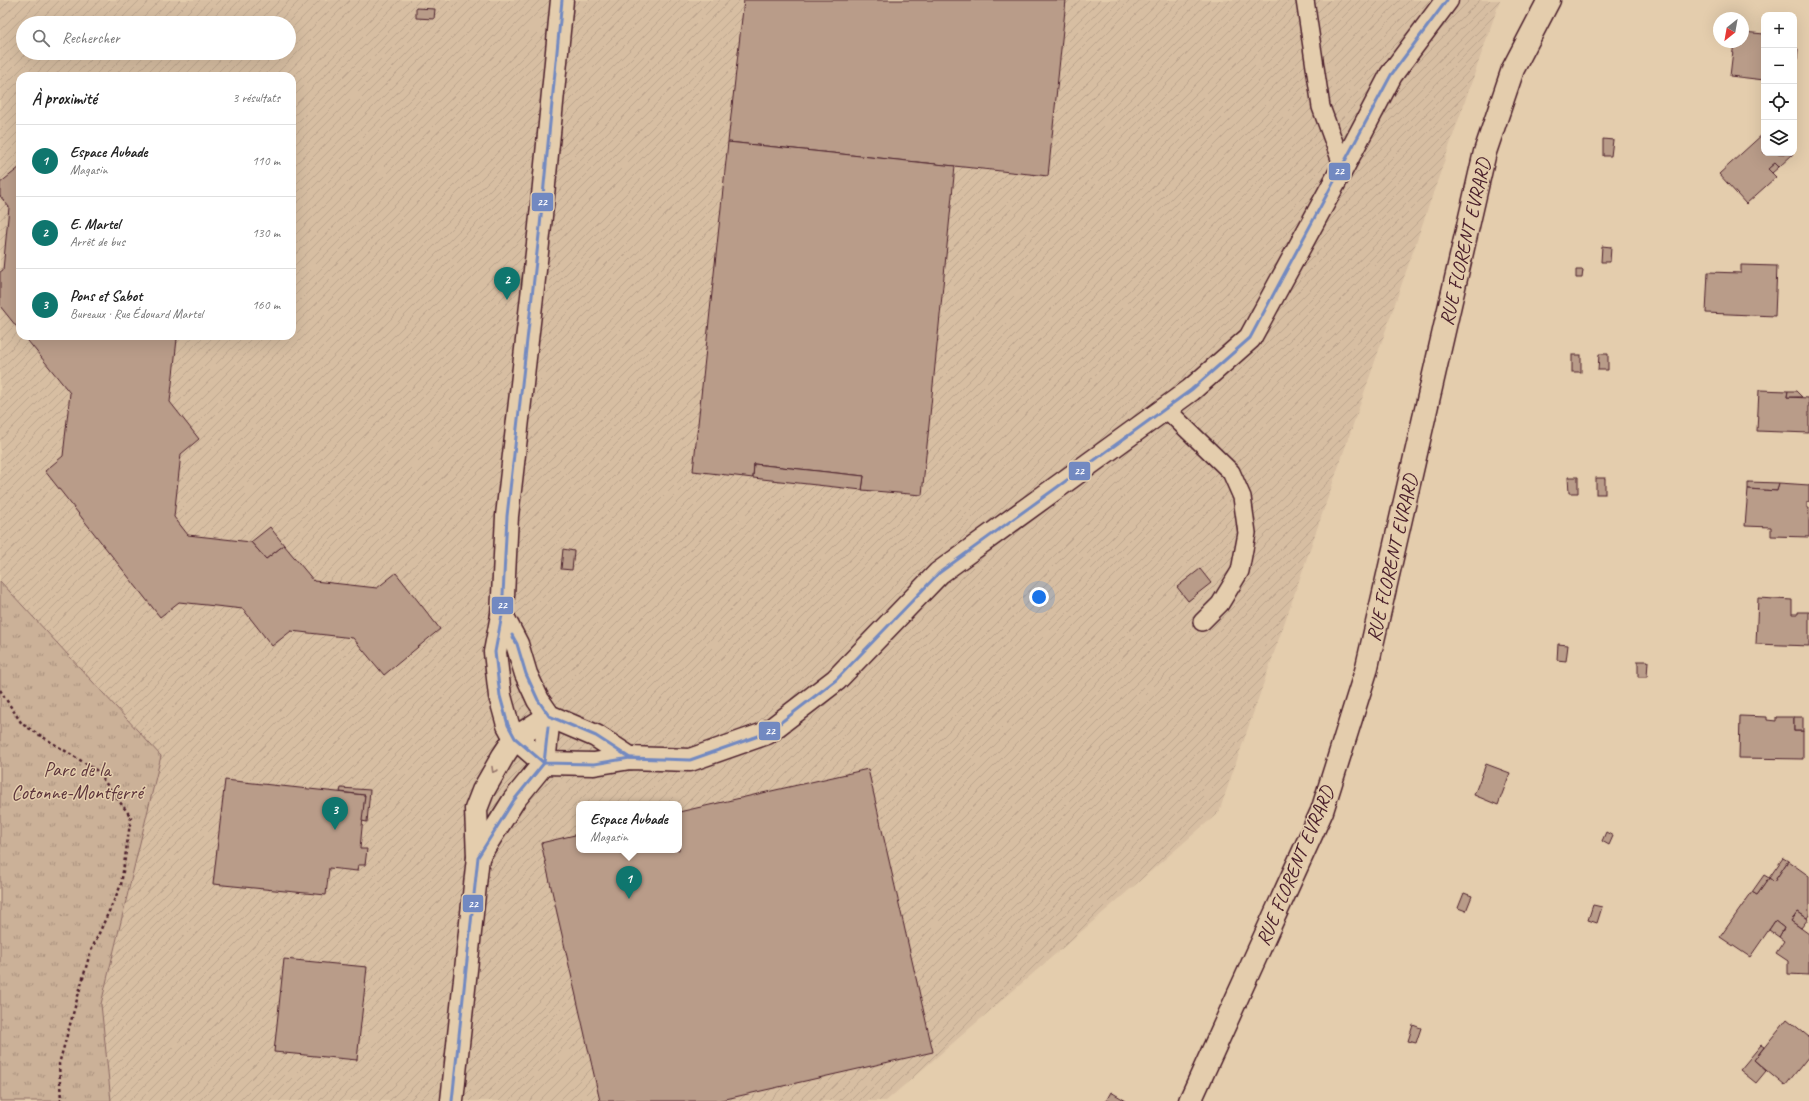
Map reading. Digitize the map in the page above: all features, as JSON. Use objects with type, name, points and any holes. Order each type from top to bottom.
[{"type":"street","points":[[562,0],[540,226],[507,516],[502,615],[495,652],[500,696],[508,725],[515,738],[544,763],[594,764],[630,758],[690,760],[767,732],[836,680],[938,573],[1166,409],[1191,390],[1250,338],[1343,167],[1390,75],[1447,0]]},
{"type":"street","name":"RUE FLORENT EVRARD","points":[[1190,1101],[1322,812],[1366,671],[1485,152],[1513,69],[1548,0]]},
{"type":"street","points":[[502,615],[517,644],[526,674],[538,700],[549,716],[596,736],[630,758]]},
{"type":"street","points":[[452,1101],[478,857],[476,809],[486,786],[515,738],[549,716]]},
{"type":"street","points":[[478,857],[510,806],[544,763],[549,716]]},
{"type":"lane","points":[[1305,0],[1321,107],[1343,167]]},
{"type":"lane","points":[[1166,409],[1230,472],[1242,497],[1247,533],[1240,571],[1220,604],[1202,622]]},
{"type":"path","points":[[0,690],[22,724],[96,770],[131,817],[121,885],[90,953],[59,1064],[61,1101]]},
{"type":"shaded area","points":[[0,0],[1500,0],[1219,812],[886,1101],[111,1101],[101,1004],[161,756],[0,581]]},
{"type":"green space","name":"Parc de la Cotonne-Montferré","points":[[0,581],[161,756],[101,1004],[111,1101],[0,1101]]},
{"type":"building","points":[[744,0],[1066,0],[1048,176],[728,142]]},
{"type":"building","points":[[416,8],[435,9],[434,19],[416,18]]},
{"type":"building","points":[[1749,33],[1761,34],[1761,80],[1730,76],[1733,48],[1749,48]]},
{"type":"building","points":[[1761,136],[1761,156],[1791,156],[1779,167],[1775,163],[1768,169],[1776,177],[1746,204],[1719,174]]},
{"type":"building","points":[[1603,139],[1613,140],[1611,156],[1603,156]]},
{"type":"building","points":[[728,142],[955,166],[922,495],[862,490],[864,476],[754,464],[753,478],[693,471]]},
{"type":"building","points":[[1775,163],[1779,167],[1772,173],[1768,169]]},
{"type":"building","points":[[16,170],[16,326],[0,306],[0,272],[3,270],[9,207],[0,196],[0,183]]},
{"type":"building","points":[[1602,246],[1611,247],[1610,262],[1601,262]]},
{"type":"building","points":[[1741,265],[1777,266],[1775,316],[1706,313],[1708,272],[1741,273]]},
{"type":"building","points":[[1576,270],[1583,270],[1582,278],[1576,278]]},
{"type":"building","points":[[27,340],[177,340],[170,402],[199,439],[181,454],[174,517],[188,535],[251,542],[266,559],[284,545],[314,581],[377,588],[396,573],[440,629],[384,675],[353,638],[291,631],[272,646],[243,609],[179,602],[160,617],[45,471],[63,456],[70,393]]},
{"type":"building","points":[[1599,354],[1608,354],[1608,370],[1598,370]]},
{"type":"building","points":[[1572,355],[1581,355],[1581,372],[1572,372]]},
{"type":"building","points":[[1759,390],[1788,391],[1787,397],[1809,398],[1809,433],[1757,431]]},
{"type":"building","points":[[1788,391],[1796,391],[1802,397],[1787,397]]},
{"type":"building","points":[[754,464],[864,476],[862,490],[753,478]]},
{"type":"building","points":[[1568,477],[1578,477],[1578,493],[1569,493]]},
{"type":"building","points":[[1596,478],[1605,478],[1605,494],[1596,494]]},
{"type":"building","points":[[1748,482],[1779,483],[1777,491],[1748,489]]},
{"type":"building","points":[[1779,483],[1809,485],[1809,502],[1807,502],[1807,508],[1809,508],[1809,537],[1771,536],[1771,527],[1745,526],[1748,489],[1777,491]]},
{"type":"building","points":[[270,527],[284,545],[266,559],[251,542]]},
{"type":"building","points":[[563,549],[574,551],[572,570],[561,569]]},
{"type":"building","points":[[1200,569],[1211,583],[1188,601],[1177,587]]},
{"type":"building","points":[[1758,598],[1792,600],[1792,614],[1798,614],[1798,612],[1809,612],[1809,646],[1756,644]]},
{"type":"building","points":[[1558,644],[1568,645],[1566,661],[1557,660]]},
{"type":"building","points":[[1638,661],[1648,661],[1647,677],[1638,677]]},
{"type":"building","points":[[1740,716],[1767,717],[1767,720],[1776,721],[1776,717],[1794,717],[1794,731],[1803,731],[1803,759],[1739,758]]},
{"type":"building","points":[[1794,717],[1803,717],[1803,731],[1794,731]]},
{"type":"building","points":[[1486,764],[1510,773],[1498,805],[1474,795]]},
{"type":"building","points":[[868,769],[933,1052],[717,1101],[600,1101],[541,843],[576,835],[576,853],[682,853],[682,811]]},
{"type":"building","points":[[225,780],[365,795],[360,849],[367,849],[365,865],[358,865],[357,871],[329,868],[326,895],[213,884]]},
{"type":"building","points":[[341,788],[370,790],[367,822],[362,821],[365,795],[340,792]]},
{"type":"building","points":[[1606,832],[1613,836],[1609,845],[1602,841]]},
{"type":"building","points":[[1783,858],[1788,861],[1774,882],[1769,878]]},
{"type":"building","points":[[1788,861],[1809,876],[1809,915],[1807,918],[1798,912],[1791,921],[1809,934],[1809,975],[1788,974],[1788,961],[1776,953],[1784,941],[1779,937],[1784,928],[1775,921],[1750,957],[1720,937],[1752,892],[1757,895],[1769,878],[1774,882]]},
{"type":"building","points":[[1764,875],[1769,878],[1757,895],[1752,892]]},
{"type":"building","points":[[1464,893],[1472,896],[1466,911],[1458,908]]},
{"type":"building","points":[[1593,905],[1602,907],[1597,923],[1588,920]]},
{"type":"building","points":[[1798,912],[1808,919],[1801,928],[1791,921]]},
{"type":"building","points":[[1775,921],[1784,928],[1779,937],[1769,930]]},
{"type":"building","points":[[284,959],[367,967],[357,1060],[274,1052]]},
{"type":"building","points":[[1787,1019],[1809,1037],[1809,1056],[1785,1086],[1754,1060]]},
{"type":"building","points":[[1413,1025],[1421,1028],[1416,1043],[1408,1041]]},
{"type":"building","points":[[1761,1045],[1764,1047],[1754,1060],[1766,1071],[1756,1083],[1740,1070]]},
{"type":"building","points":[[1111,1092],[1126,1101],[1106,1101]]},
{"type":"transit line","name":"22","points":[[562,0],[540,226],[507,516],[502,615],[495,652],[500,696],[508,725],[515,738],[544,763],[594,764],[630,758],[690,760],[767,733],[836,680],[939,573],[1191,390],[1250,338],[1391,75],[1447,0]]},
{"type":"transit line","name":"22","points":[[512,635],[517,644],[526,674],[538,700],[549,716],[596,736],[630,758],[640,759]]},
{"type":"transit line","name":"22","points":[[452,1101],[478,857],[514,800],[544,763],[548,727]]},
{"type":"place","name":"E. Martel","points":[[507,300]]},
{"type":"place","name":"Pons et Sabot","points":[[335,830]]},
{"type":"place","name":"Espace Aubade","points":[[629,899]]}]
